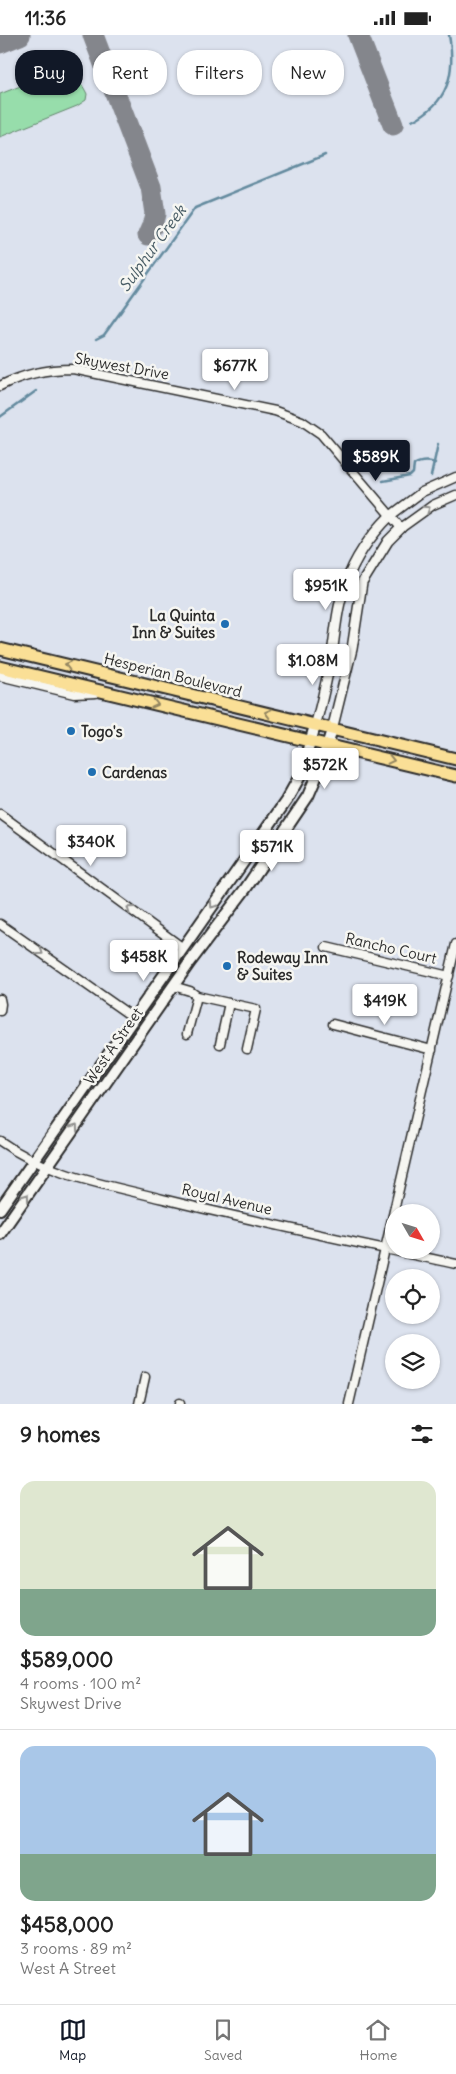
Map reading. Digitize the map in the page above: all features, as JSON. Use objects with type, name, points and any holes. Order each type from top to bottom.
[{"type":"main road","name":"Hesperian Boulevard","points":[[0,649],[456,759]]},
{"type":"main road","points":[[0,667],[456,776]]},
{"type":"main road","name":"West A Street","points":[[0,1209],[294,787],[300,776],[315,726]]},
{"type":"main road","name":"West A Street","points":[[0,1234],[190,962],[246,888],[308,796],[320,768],[332,730]]},
{"type":"main road","points":[[241,865],[244,870],[246,888]]},
{"type":"main road","points":[[183,947],[190,962]]},
{"type":"street","name":"Skywest Drive","points":[[0,386],[40,371],[73,369],[275,411],[302,421],[322,434],[401,528]]},
{"type":"street","name":"West A Street","points":[[315,726],[346,582],[363,547],[390,516],[422,492],[456,477]]},
{"type":"street","name":"West A Street","points":[[332,730],[352,649],[362,583],[388,541],[401,528],[433,505],[456,495]]},
{"type":"street","points":[[0,676],[74,694],[107,693]]},
{"type":"street","points":[[0,814],[183,947]]},
{"type":"street","points":[[0,924],[134,1018]]},
{"type":"street","points":[[349,1404],[456,944]]},
{"type":"street","name":"Rancho Court","points":[[326,947],[449,976]]},
{"type":"street","points":[[173,987],[190,991],[197,996],[256,1009],[247,1049]]},
{"type":"street","points":[[188,1034],[197,996]]},
{"type":"street","points":[[220,1044],[229,1003]]},
{"type":"street","points":[[333,1024],[432,1050]]},
{"type":"street","name":"Royal Avenue","points":[[0,1141],[22,1156],[65,1175],[190,1205],[456,1264]]},
{"type":"street","points":[[139,1404],[145,1377]]},
{"type":"green space","points":[[83,87],[87,94],[86,100],[77,106],[0,137],[0,94],[15,88],[15,95],[83,95]]},
{"type":"waterway","name":"Sulphur Creek","points":[[412,121],[434,105],[447,86],[451,62],[449,35]]},
{"type":"waterway","name":"Sulphur Creek","points":[[96,339],[104,335],[195,208],[325,155]]},
{"type":"waterway","name":"Sulphur Creek","points":[[0,417],[36,391]]},
{"type":"waterway","points":[[431,476],[438,444]]},
{"type":"waterway","points":[[383,481],[410,476],[413,473],[414,465],[419,463],[435,463]]},
{"type":"taxiway","points":[[0,43],[20,35]]},
{"type":"taxiway","points":[[93,35],[151,187],[155,214],[148,235]]},
{"type":"taxiway","points":[[358,35],[393,125]]},
{"type":"place","name":"La Quinta Inn & Suites","points":[[225,624]]},
{"type":"place","name":"Togo's","points":[[71,731]]},
{"type":"place","name":"Cardenas","points":[[92,772]]},
{"type":"place","name":"Rodeway Inn & Suites","points":[[227,966]]}]
